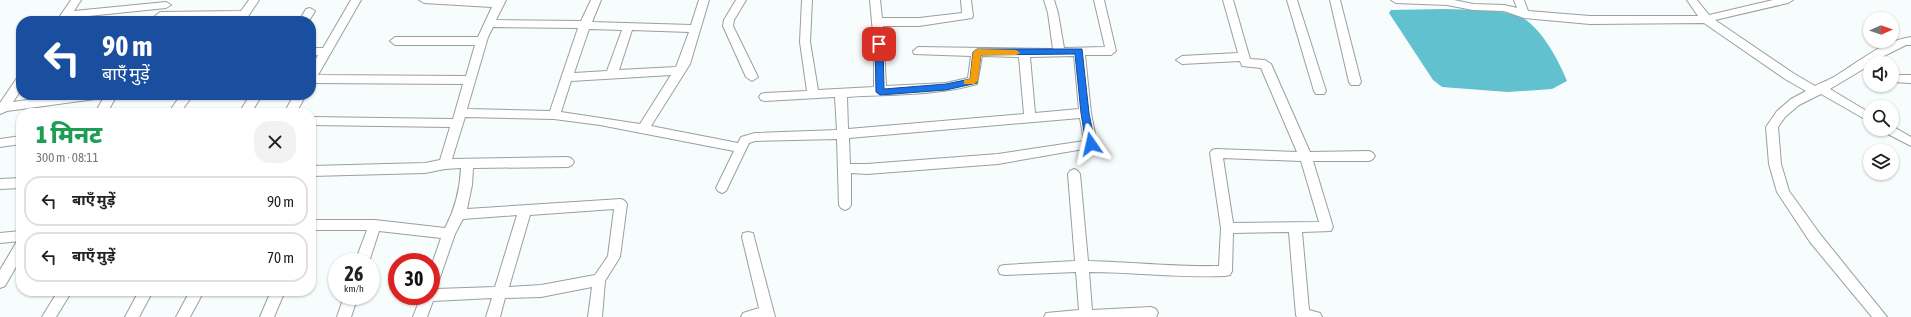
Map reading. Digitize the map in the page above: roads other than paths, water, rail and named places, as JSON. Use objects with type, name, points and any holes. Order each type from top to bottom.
[{"type":"street","points":[[65,16],[76,0]]},
{"type":"street","points":[[243,16],[254,0]]},
{"type":"street","points":[[316,70],[356,0]]},
{"type":"street","points":[[424,0],[500,2],[482,41],[445,164]]},
{"type":"street","points":[[554,115],[585,25],[596,0]]},
{"type":"street","points":[[643,130],[680,71],[689,52],[704,0]]},
{"type":"street","points":[[741,0],[728,26],[752,77]]},
{"type":"street","points":[[808,0],[804,42],[813,95]]},
{"type":"street","points":[[875,0],[878,22],[880,92]]},
{"type":"street","points":[[878,22],[919,22],[968,16],[966,0]]},
{"type":"street","points":[[1049,0],[1053,13],[1059,52]]},
{"type":"street","points":[[918,51],[1024,53],[1111,51],[1099,0]]},
{"type":"street","points":[[1227,228],[1326,227],[1306,157],[1295,136],[1265,64],[1246,63],[1243,57],[1228,0]]},
{"type":"street","points":[[1292,0],[1320,91]]},
{"type":"street","points":[[1335,0],[1355,82]]},
{"type":"street","points":[[1396,0],[1470,4],[1504,8],[1524,14],[1590,20],[1706,19],[1788,0]]},
{"type":"street","points":[[1519,0],[1524,14]]},
{"type":"street","points":[[1692,0],[1706,19],[1789,76],[1863,114]]},
{"type":"street","points":[[77,16],[167,2]]},
{"type":"street","points":[[159,16],[167,2]]},
{"type":"street","points":[[307,16],[310,11]]},
{"type":"street","points":[[490,24],[526,23],[696,29]]},
{"type":"street","points":[[612,74],[628,27]]},
{"type":"street","points":[[395,41],[482,41]]},
{"type":"street","points":[[1880,56],[1904,42],[1911,41]]},
{"type":"street","points":[[316,52],[327,51]]},
{"type":"street","points":[[846,168],[867,168],[998,159],[1091,144],[1085,113],[1079,51]]},
{"type":"street","points":[[765,97],[880,92],[946,87],[974,81],[977,52]]},
{"type":"street","points":[[1024,53],[1030,118]]},
{"type":"street","points":[[1182,60],[1243,57]]},
{"type":"street","points":[[1863,66],[1787,107],[1772,127],[1775,164],[1783,192],[1795,211],[1880,317]]},
{"type":"street","points":[[567,77],[680,71]]},
{"type":"street","points":[[316,78],[470,80]]},
{"type":"street","points":[[1899,79],[1911,79]]},
{"type":"street","points":[[2,110],[16,89]]},
{"type":"street","points":[[841,94],[842,134],[846,168],[845,204]]},
{"type":"street","points":[[2,110],[64,100]]},
{"type":"street","points":[[722,188],[745,140],[754,137],[842,134],[1085,113]]},
{"type":"street","points":[[316,121],[554,115],[600,121],[741,148]]},
{"type":"street","points":[[1899,135],[1911,142]]},
{"type":"street","points":[[0,143],[16,141]]},
{"type":"street","points":[[1005,270],[1082,266],[1131,267],[1185,272],[1225,271],[1227,228],[1216,153],[1306,157],[1369,156]]},
{"type":"street","points":[[316,171],[426,168],[445,164],[467,165],[568,162]]},
{"type":"street","points":[[440,260],[449,234],[459,214],[466,185],[467,165]]},
{"type":"street","points":[[1074,174],[1086,316]]},
{"type":"street","points":[[0,184],[16,183]]},
{"type":"street","points":[[459,214],[621,204],[614,257],[599,280],[595,317]]},
{"type":"street","points":[[493,317],[525,210]]},
{"type":"street","points":[[316,225],[375,225],[449,234]]},
{"type":"street","points":[[365,253],[375,225]]},
{"type":"street","points":[[1295,227],[1302,315],[1315,317]]},
{"type":"street","points":[[0,238],[16,236]]},
{"type":"street","points":[[748,237],[768,314],[748,317]]},
{"type":"street","points":[[0,282],[16,255]]},
{"type":"street","points":[[440,295],[541,291],[599,280]]},
{"type":"street","points":[[49,317],[62,296]]},
{"type":"street","points":[[132,317],[143,296]]},
{"type":"street","points":[[183,317],[194,296]]},
{"type":"street","points":[[267,317],[276,296]]},
{"type":"street","points":[[344,317],[348,305]]},
{"type":"street","points":[[420,317],[425,305]]},
{"type":"street","points":[[1051,317],[1152,313]]},
{"type":"water","points":[[1391,10],[1481,10],[1509,13],[1526,20],[1541,34],[1554,53],[1567,81],[1552,89],[1508,92],[1442,87],[1433,80],[1389,13]]}]
